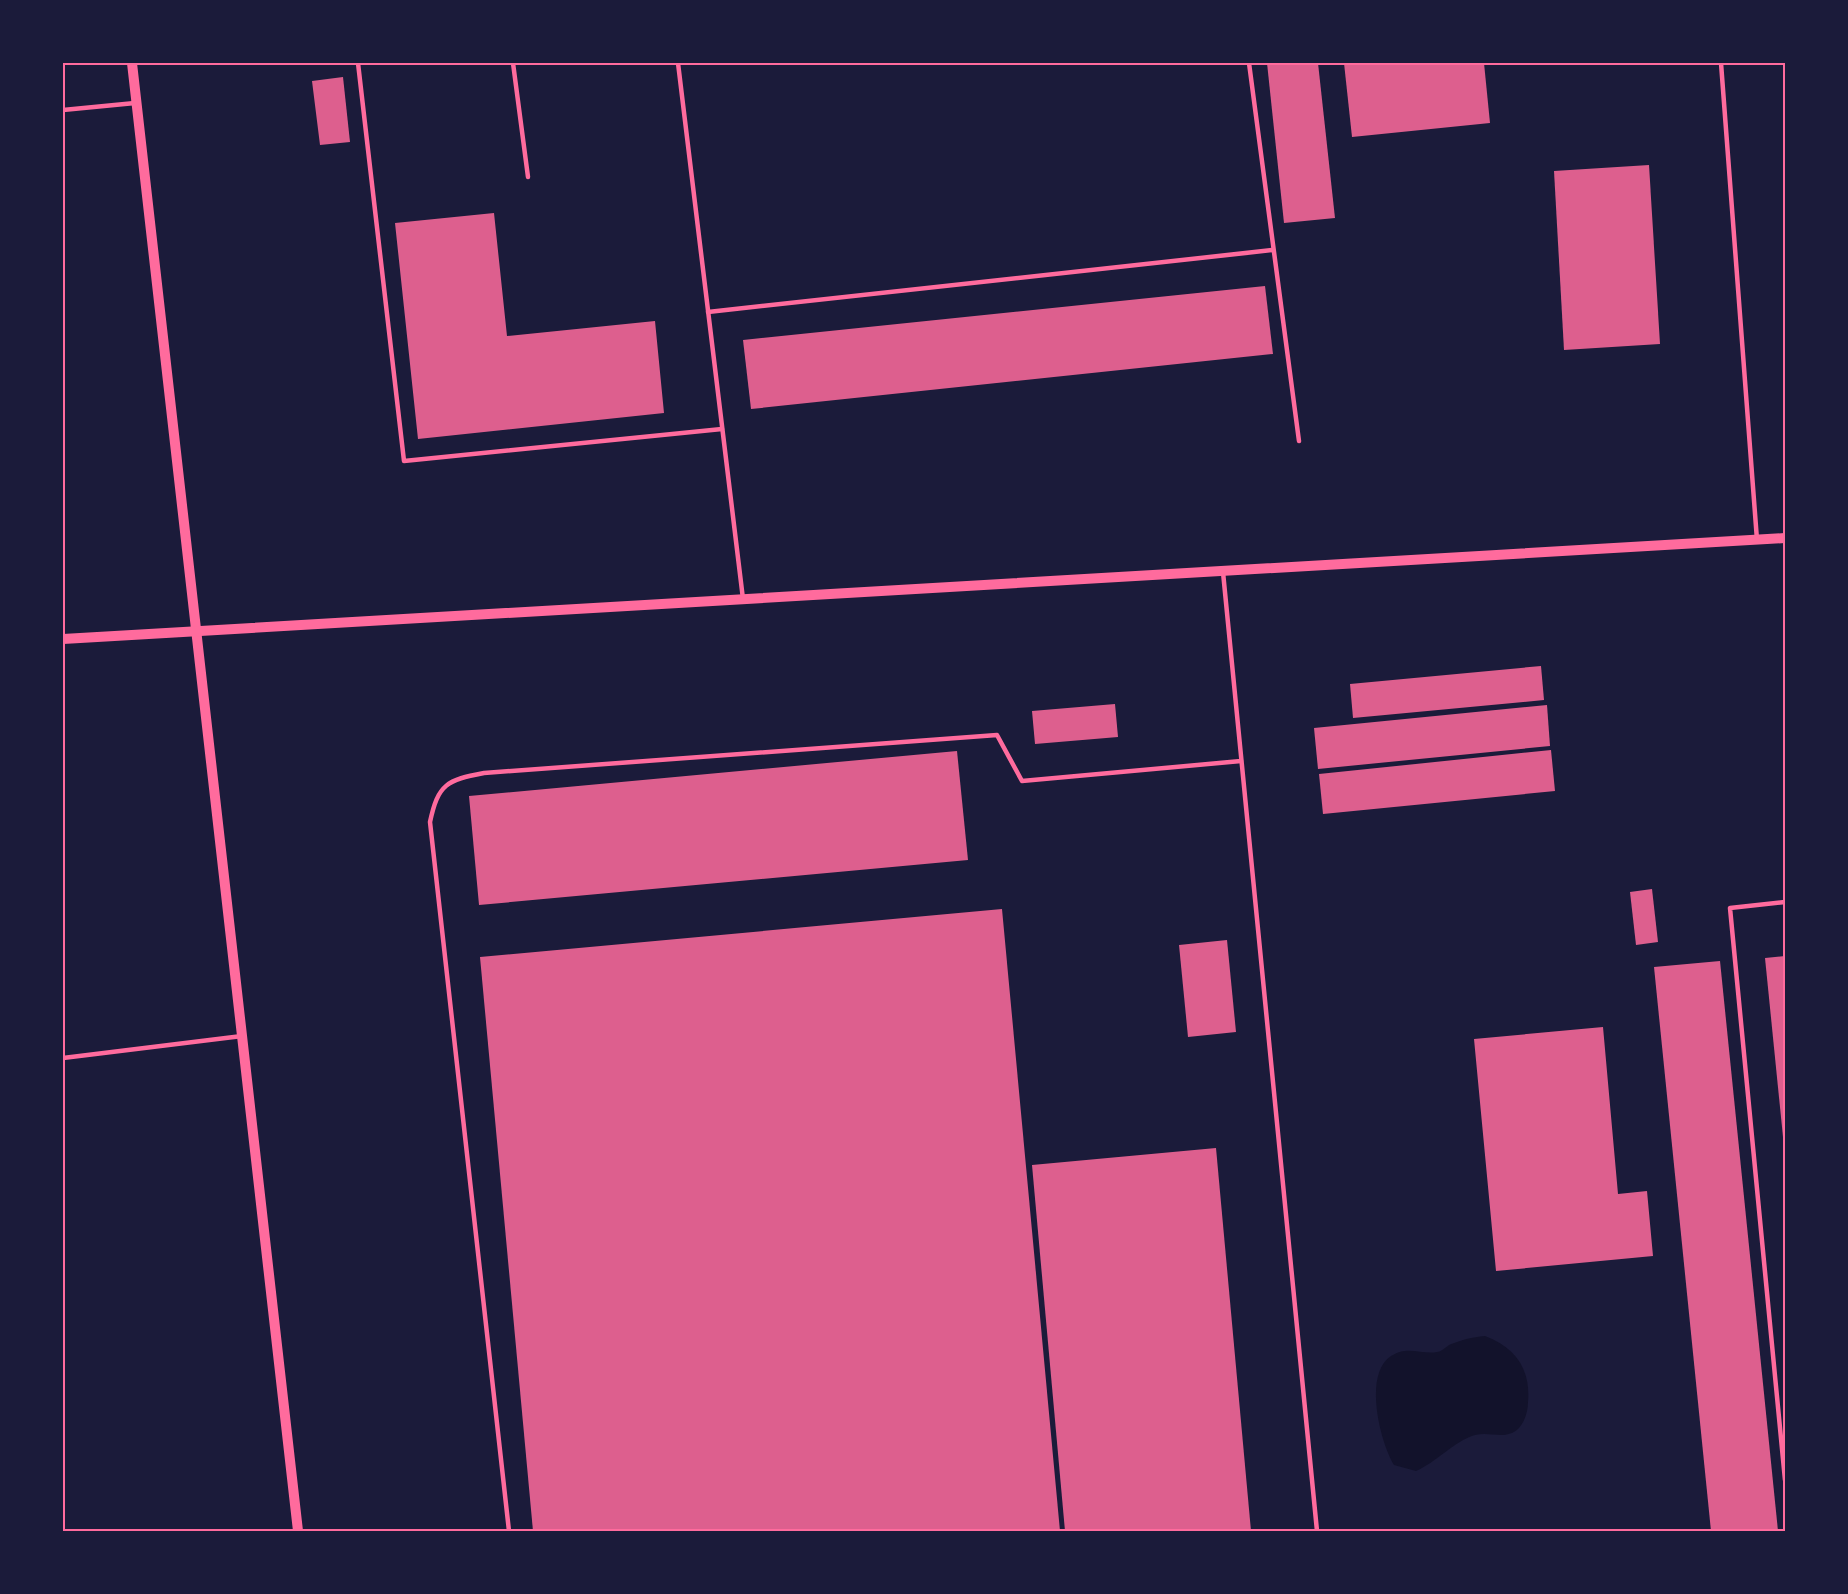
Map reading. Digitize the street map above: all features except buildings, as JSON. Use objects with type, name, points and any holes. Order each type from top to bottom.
[{"type":"street","points":[[132,63],[298,1531]]},
{"type":"street","points":[[63,639],[1785,538]]},
{"type":"lane","points":[[358,63],[404,461],[723,429]]},
{"type":"lane","points":[[513,63],[528,177]]},
{"type":"lane","points":[[678,63],[743,599]]},
{"type":"lane","points":[[1249,63],[1299,441]]},
{"type":"lane","points":[[1721,63],[1756,540]]},
{"type":"lane","points":[[63,110],[136,102]]},
{"type":"lane","points":[[708,312],[1273,250]]},
{"type":"lane","points":[[1223,571],[1317,1531]]},
{"type":"lane","points":[[509,1531],[430,822],[436,796],[456,779],[484,773],[997,735],[1022,781],[1241,761]]},
{"type":"lane","points":[[1785,902],[1730,908],[1785,1480]]},
{"type":"lane","points":[[63,1058],[242,1036]]},
{"type":"shaded area","points":[[1485,1336],[1505,1346],[1513,1353],[1524,1370],[1527,1379],[1528,1405],[1526,1416],[1519,1428],[1504,1435],[1481,1434],[1467,1438],[1416,1471],[1394,1465],[1384,1441],[1377,1409],[1378,1377],[1383,1365],[1391,1356],[1403,1351],[1439,1352],[1449,1345]]}]
